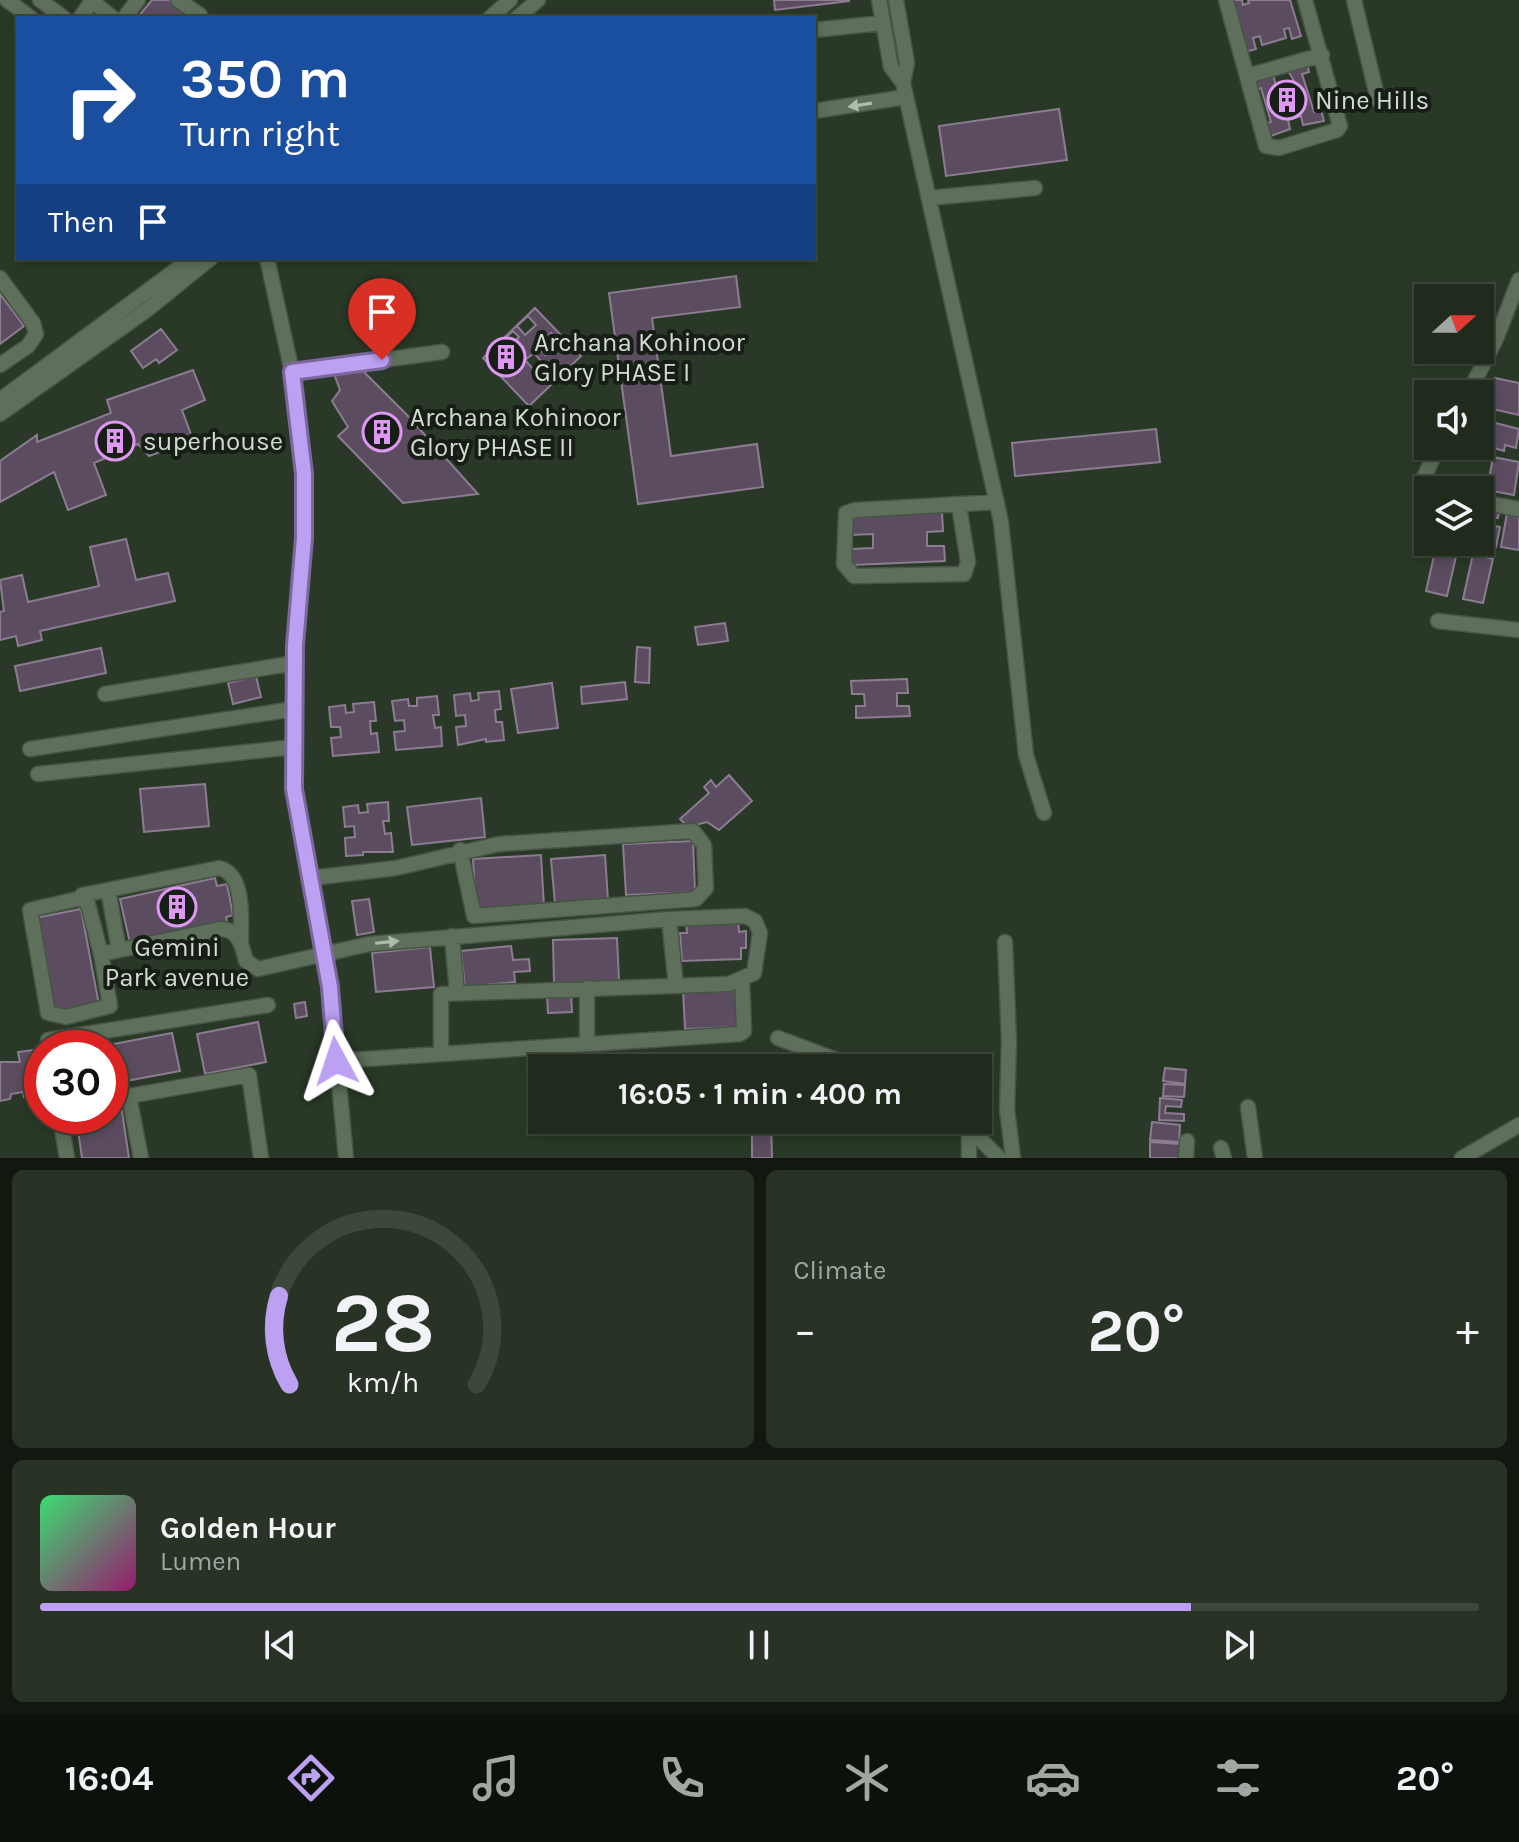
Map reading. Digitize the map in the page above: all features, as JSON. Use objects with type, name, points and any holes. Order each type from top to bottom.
[{"type":"street","points":[[7,0],[28,16]]},
{"type":"street","points":[[40,0],[61,16]]},
{"type":"street","points":[[126,16],[138,0]]},
{"type":"street","points":[[178,0],[199,11]]},
{"type":"street","points":[[492,16],[510,0]]},
{"type":"street","points":[[519,16],[538,0]]},
{"type":"street","points":[[879,0],[891,67],[904,90],[997,502],[1026,755],[1044,813]]},
{"type":"street","points":[[896,0],[907,63],[904,90]]},
{"type":"street","points":[[1226,0],[1266,146],[1279,148],[1337,130],[1340,126],[1305,0]]},
{"type":"street","points":[[1354,0],[1378,100]]},
{"type":"street","points":[[92,1],[111,16]]},
{"type":"street","points":[[816,30],[882,23]]},
{"type":"street","points":[[1247,76],[1322,55]]},
{"type":"street","points":[[816,111],[904,90]]},
{"type":"street","points":[[929,198],[1035,188]]},
{"type":"street","points":[[0,400],[189,260]]},
{"type":"street","points":[[0,414],[148,309],[209,260]]},
{"type":"street","points":[[267,260],[292,372],[304,474],[304,538],[294,709],[299,829],[324,953],[346,1158]]},
{"type":"street","points":[[0,278],[33,323],[36,334],[28,346],[0,365]]},
{"type":"street","points":[[1475,380],[1496,339],[1519,280]]},
{"type":"street","points":[[292,372],[442,352]]},
{"type":"street","points":[[959,506],[968,562],[964,574],[854,576],[848,572],[844,564],[846,513],[997,502]]},
{"type":"street","points":[[1494,505],[1519,509]]},
{"type":"street","points":[[1438,621],[1519,630]]},
{"type":"street","points":[[105,694],[295,663]]},
{"type":"street","points":[[30,749],[294,709]]},
{"type":"street","points":[[38,774],[294,747]]},
{"type":"street","points":[[311,878],[396,868],[460,850],[499,844],[693,831],[704,845],[706,888],[696,899],[474,916],[460,850]]},
{"type":"street","points":[[82,895],[89,900],[110,1006],[66,1017],[48,1013],[30,910],[82,895],[219,868],[228,870],[234,878],[246,961],[258,969],[324,953],[452,936],[669,919],[745,916],[755,921],[760,933],[754,973],[742,980],[457,993],[438,997],[441,1053]]},
{"type":"street","points":[[108,890],[119,950]]},
{"type":"street","points":[[669,919],[676,985]]},
{"type":"street","points":[[101,954],[220,929],[233,932],[241,941]]},
{"type":"street","points":[[452,936],[457,993]]},
{"type":"street","points":[[1005,942],[1009,1027],[1007,1109],[1013,1158]]},
{"type":"street","points":[[336,1061],[740,1034],[744,1031],[742,980]]},
{"type":"street","points":[[587,988],[587,1043]]},
{"type":"street","points":[[111,1030],[268,1005]]},
{"type":"street","points":[[778,1038],[821,1054]]},
{"type":"street","points":[[141,1158],[129,1096],[249,1075],[261,1158]]},
{"type":"street","points":[[1248,1107],[1255,1158]]},
{"type":"street","points":[[1462,1158],[1519,1125]]},
{"type":"street","points":[[63,1134],[67,1158]]},
{"type":"street","points":[[968,1134],[969,1158]]},
{"type":"street","points":[[976,1134],[999,1158]]},
{"type":"street","points":[[1186,1158],[1187,1141]]},
{"type":"building","points":[[152,0],[169,0],[189,16],[139,16]]},
{"type":"building","points":[[774,0],[849,0],[849,1],[775,10]]},
{"type":"building","points":[[1229,0],[1242,0],[1243,5],[1249,3],[1248,0],[1290,0],[1301,36],[1292,39],[1289,28],[1284,29],[1286,38],[1262,45],[1260,36],[1253,38],[1256,49],[1245,52]]},
{"type":"building","name":"Nine Hills","points":[[1307,64],[1309,72],[1302,74],[1314,112],[1321,110],[1324,121],[1303,125],[1301,116],[1288,120],[1290,129],[1268,137],[1264,124],[1271,122],[1261,88],[1255,90],[1252,81],[1273,75],[1276,85],[1294,81],[1287,69]]},
{"type":"building","points":[[1059,109],[1067,160],[946,176],[939,126]]},
{"type":"building","points":[[736,276],[740,307],[652,318],[671,456],[757,444],[763,487],[638,504],[609,293]]},
{"type":"building","points":[[0,294],[24,326],[0,344]]},
{"type":"building","name":"Archana Kohinoor Glory PHASE I","points":[[535,308],[581,356],[529,406],[483,358]],"holes":[[[528,316],[536,325],[525,335],[517,326]],[[513,331],[519,337],[509,347],[503,340]],[[551,333],[559,342],[545,355],[537,346]],[[534,353],[541,361],[532,368],[525,360]]]},
{"type":"building","points":[[161,329],[177,350],[159,363],[156,359],[143,368],[131,351]]},
{"type":"building","name":"Archana Kohinoor Glory PHASE II","points":[[361,369],[478,494],[403,503],[338,436],[348,427],[332,401],[340,390],[333,371]]},
{"type":"building","name":"superhouse","points":[[193,370],[205,400],[182,410],[193,440],[149,456],[138,444],[94,463],[106,495],[68,510],[54,472],[0,502],[0,461],[37,435],[37,442],[111,413],[107,400]]},
{"type":"building","points":[[1495,378],[1519,383],[1519,415],[1494,409]]},
{"type":"building","points":[[1494,423],[1519,429],[1516,448],[1505,445],[1504,451],[1494,448]]},
{"type":"building","points":[[1156,429],[1160,462],[1015,476],[1012,443]]},
{"type":"building","points":[[1494,457],[1519,462],[1514,495],[1494,491],[1494,476],[1490,476]]},
{"type":"building","points":[[942,512],[943,531],[927,532],[927,546],[944,546],[945,561],[852,565],[851,549],[873,548],[873,534],[851,535],[851,516]]},
{"type":"building","points":[[1507,513],[1519,515],[1519,550],[1501,547]]},
{"type":"building","points":[[1494,526],[1500,527],[1494,547]]},
{"type":"building","points":[[126,539],[136,580],[168,573],[175,601],[40,631],[42,640],[18,646],[16,636],[0,640],[0,612],[4,611],[0,580],[22,575],[28,602],[99,586],[90,547]]},
{"type":"building","points":[[1434,556],[1456,556],[1447,596],[1426,591]]},
{"type":"building","points":[[1473,556],[1493,559],[1483,603],[1463,599]]},
{"type":"building","points":[[725,623],[728,641],[698,645],[695,627]]},
{"type":"building","points":[[637,647],[650,648],[649,683],[635,682]]},
{"type":"building","points":[[101,648],[106,673],[20,691],[15,666]]},
{"type":"building","points":[[256,676],[261,697],[233,704],[228,683]]},
{"type":"building","points":[[907,679],[908,693],[897,693],[897,706],[909,706],[910,716],[856,718],[856,706],[865,706],[864,694],[852,694],[851,681]]},
{"type":"building","points":[[625,682],[627,699],[582,704],[581,687]]},
{"type":"building","points":[[552,683],[558,728],[518,733],[511,689]]},
{"type":"building","points":[[499,691],[501,709],[495,710],[496,722],[502,722],[504,740],[486,742],[486,739],[458,745],[456,727],[466,726],[465,715],[456,716],[454,695],[470,693],[471,701],[479,700],[478,693]]},
{"type":"building","points":[[437,696],[439,715],[433,715],[435,728],[441,727],[442,746],[396,750],[394,732],[405,731],[404,720],[395,721],[392,701],[408,699],[409,706],[417,706],[417,698]]},
{"type":"building","points":[[374,702],[376,721],[370,721],[371,734],[377,733],[379,752],[333,756],[331,738],[341,737],[340,727],[331,727],[329,707],[345,705],[346,713],[354,712],[353,704]]},
{"type":"building","points":[[729,775],[752,801],[719,830],[707,822],[688,827],[680,819],[709,793],[704,787],[711,780],[716,787]]},
{"type":"building","points":[[205,784],[209,826],[144,832],[140,789]]},
{"type":"building","points":[[481,798],[485,837],[412,845],[407,807]]},
{"type":"building","points":[[388,802],[389,821],[383,821],[385,834],[391,833],[393,852],[363,852],[363,855],[346,856],[345,838],[355,837],[354,826],[345,827],[343,807],[358,805],[359,813],[368,812],[367,804]]},
{"type":"building","points":[[693,841],[695,892],[626,895],[623,844]]},
{"type":"building","points":[[541,855],[544,907],[476,911],[473,859]]},
{"type":"building","points":[[605,855],[608,900],[555,904],[551,859]]},
{"type":"building","name":"Gemini Park avenue","points":[[215,878],[217,886],[227,884],[233,915],[226,917],[227,922],[130,943],[120,899]]},
{"type":"building","points":[[369,899],[374,932],[357,935],[352,901]]},
{"type":"building","points":[[81,909],[99,1005],[52,1013],[35,918]]},
{"type":"building","points":[[738,919],[739,932],[746,931],[746,948],[741,948],[741,959],[682,961],[680,933],[687,933],[686,921]]},
{"type":"building","points":[[617,938],[619,981],[554,983],[553,940]]},
{"type":"building","points":[[511,946],[513,960],[529,959],[530,971],[514,972],[515,982],[465,987],[461,951]]},
{"type":"building","points":[[430,947],[434,987],[376,992],[372,953]]},
{"type":"building","points":[[737,988],[739,1027],[685,1029],[683,990]]},
{"type":"building","points":[[571,992],[572,1012],[548,1013],[547,994]]},
{"type":"building","points":[[305,1002],[307,1016],[296,1018],[294,1004]]},
{"type":"building","points":[[258,1022],[266,1062],[205,1074],[197,1034]]},
{"type":"building","points":[[172,1033],[180,1071],[128,1081],[128,1041]]},
{"type":"building","points":[[24,1051],[24,1097],[23,1092],[11,1094],[10,1099],[0,1101],[0,1062],[20,1062],[18,1052]]},
{"type":"building","points":[[1165,1068],[1186,1070],[1185,1084],[1163,1081]]},
{"type":"building","points":[[1164,1084],[1185,1085],[1184,1097],[1163,1096]]},
{"type":"building","points":[[1160,1098],[1182,1100],[1181,1107],[1166,1106],[1165,1113],[1184,1114],[1184,1121],[1159,1120]]},
{"type":"building","points":[[1152,1122],[1180,1125],[1179,1142],[1150,1140]]},
{"type":"building","points":[[79,1134],[125,1134],[129,1158],[82,1158]]},
{"type":"building","points":[[752,1134],[771,1134],[772,1158],[752,1158]]},
{"type":"building","points":[[1150,1142],[1181,1144],[1180,1158],[1150,1158]]},
{"type":"place","name":"Nine Hills","points":[[1287,100]]},
{"type":"place","name":"Archana Kohinoor Glory PHASE I","points":[[506,357]]},
{"type":"place","name":"Archana Kohinoor Glory PHASE II","points":[[382,432]]},
{"type":"place","name":"superhouse","points":[[115,441]]},
{"type":"place","name":"Gemini Park avenue","points":[[177,907]]},
{"type":"route","points":[[336,1061],[330,987],[294,789],[295,645],[304,538],[304,474],[292,372],[382,360]]}]
